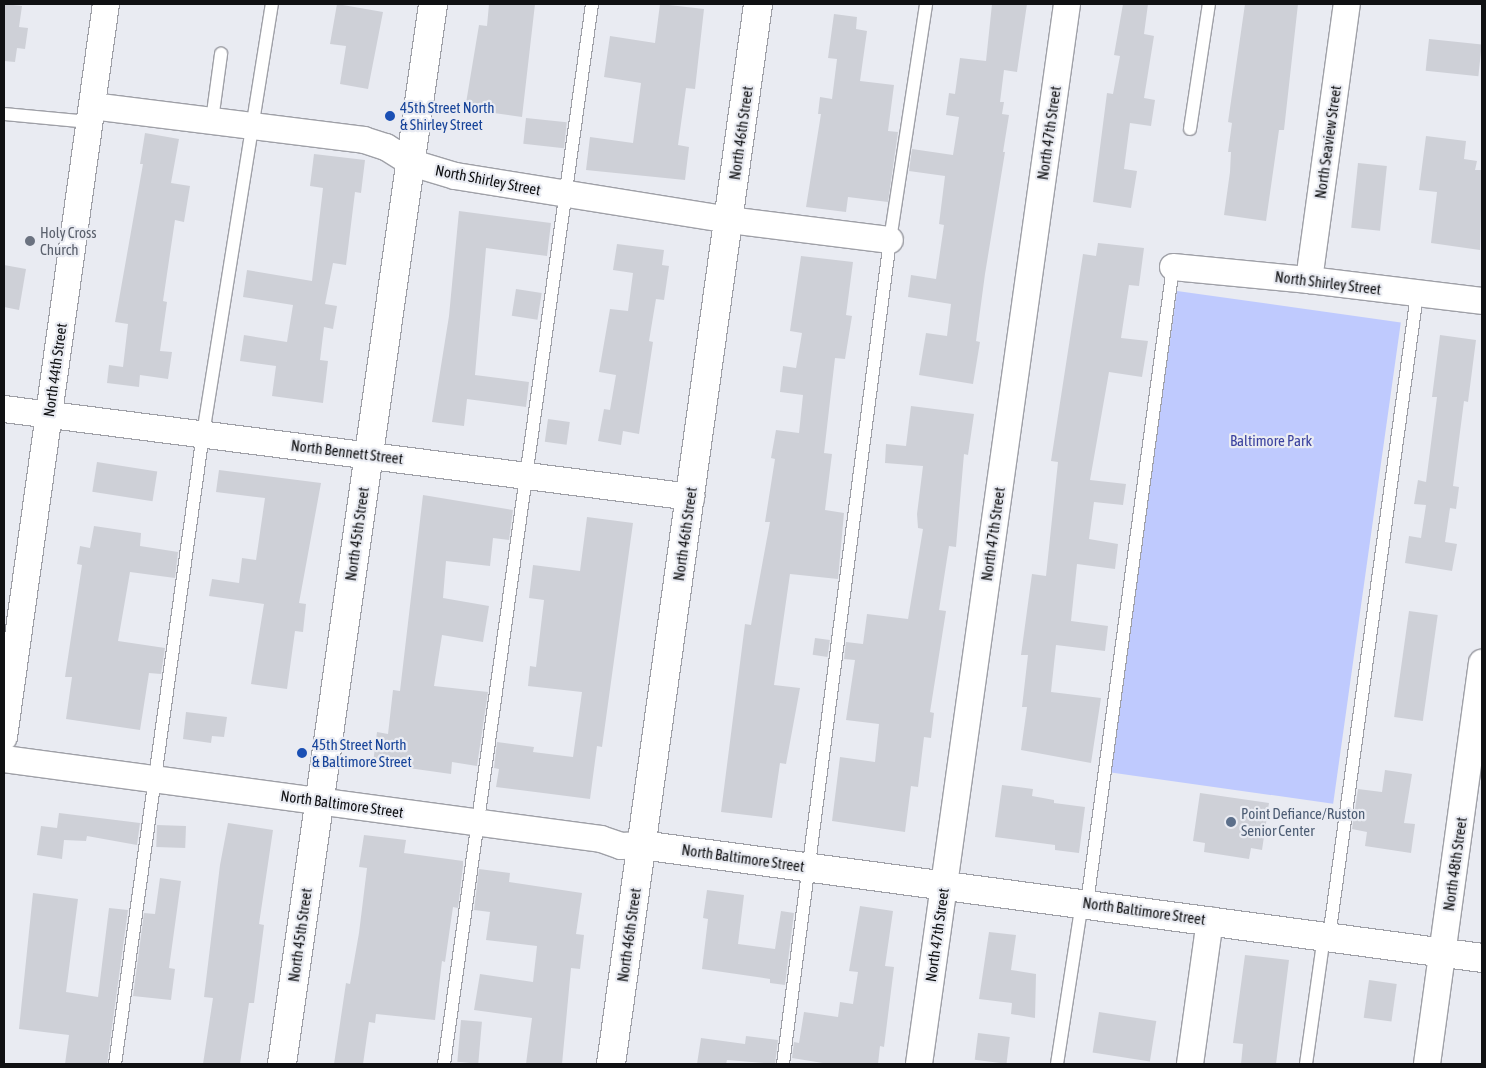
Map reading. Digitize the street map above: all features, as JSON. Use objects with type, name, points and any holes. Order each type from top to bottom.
[{"type":"street","name":"North 44th Street","points":[[4,737],[106,4]]},
{"type":"street","name":"North 45th Street","points":[[282,1064],[368,454],[412,163],[433,4]]},
{"type":"street","name":"North 46th Street","points":[[611,1064],[758,4]]},
{"type":"street","name":"North 47th Street","points":[[919,1064],[1067,4]]},
{"type":"street","name":"North Seaview Street","points":[[1309,280],[1347,4]]},
{"type":"street","name":"North Shirley Street","points":[[90,114],[212,120],[364,140],[386,147],[412,163],[455,176],[729,220],[890,240]]},
{"type":"street","name":"North Shirley Street","points":[[1174,267],[1309,280],[1482,302]]},
{"type":"street","name":"North Bennett Street","points":[[4,409],[691,496]]},
{"type":"street","name":"North 48th Street","points":[[1427,1064],[1482,663]]},
{"type":"street","name":"North Baltimore Street","points":[[4,759],[602,839],[621,846],[642,845],[1482,958]]},
{"type":"street","points":[[1190,1064],[1210,920]]},
{"type":"lane","points":[[115,1064],[204,434],[272,4]]},
{"type":"lane","points":[[444,1064],[592,4]]},
{"type":"lane","points":[[783,1064],[890,240],[926,4]]},
{"type":"lane","points":[[1190,129],[1209,4]]},
{"type":"lane","points":[[212,120],[221,54]]},
{"type":"lane","points":[[4,114],[90,114]]},
{"type":"lane","points":[[1057,1064],[1084,903],[1174,267]]},
{"type":"lane","points":[[1306,1064],[1326,937],[1417,295]]},
{"type":"green space","name":"Baltimore Park","points":[[1177,291],[1401,322],[1333,804],[1109,772]]},
{"type":"building","points":[[4,4],[22,6],[19,27],[28,28],[25,49],[17,48],[15,62],[4,61]]},
{"type":"building","points":[[337,4],[383,12],[368,89],[340,84],[346,46],[330,44]]},
{"type":"building","points":[[489,4],[535,4],[522,117],[465,109],[479,25],[487,26]]},
{"type":"building","points":[[660,4],[704,9],[695,89],[686,88],[678,145],[689,147],[685,180],[586,170],[590,137],[633,143],[641,83],[604,77],[610,36],[655,43]]},
{"type":"building","points":[[992,4],[1027,4],[1017,72],[1004,70],[1000,102],[1004,102],[1002,114],[1009,115],[976,341],[980,342],[973,384],[919,375],[926,333],[947,336],[951,304],[908,297],[911,275],[936,279],[944,225],[939,224],[945,176],[909,171],[912,149],[953,155],[959,117],[946,115],[949,93],[955,94],[960,58],[986,61]]},
{"type":"building","points":[[1123,4],[1148,4],[1144,34],[1154,36],[1144,98],[1155,100],[1151,126],[1130,123],[1124,169],[1137,171],[1131,208],[1093,202],[1107,93],[1113,94],[1120,56],[1114,55]]},
{"type":"building","points":[[1245,4],[1298,4],[1284,130],[1279,130],[1266,221],[1224,215],[1231,152],[1228,152],[1232,123],[1228,122]]},
{"type":"building","points":[[834,14],[857,17],[856,29],[867,31],[860,81],[894,85],[888,131],[898,132],[888,202],[848,197],[846,212],[806,207],[821,114],[818,114],[820,97],[832,99],[837,59],[828,58]]},
{"type":"building","points":[[1429,39],[1482,45],[1478,76],[1426,71]]},
{"type":"building","points":[[526,118],[567,122],[564,148],[523,144]]},
{"type":"building","points":[[145,133],[179,139],[171,183],[190,186],[184,222],[175,220],[163,301],[167,302],[160,351],[172,352],[168,379],[140,375],[139,387],[107,383],[109,365],[123,367],[128,324],[115,322],[143,164],[140,164]]},
{"type":"building","points":[[1426,136],[1466,141],[1464,159],[1477,161],[1475,170],[1482,170],[1480,250],[1431,243],[1437,192],[1419,190]]},
{"type":"building","points":[[314,154],[365,160],[361,193],[355,192],[346,265],[333,263],[325,304],[337,306],[333,329],[324,327],[320,360],[328,361],[323,403],[272,396],[276,366],[240,361],[244,335],[287,342],[293,305],[243,297],[247,270],[312,281],[323,188],[310,186]]},
{"type":"building","points":[[1358,163],[1387,166],[1380,231],[1351,228]]},
{"type":"building","points":[[459,211],[551,223],[547,256],[486,248],[475,375],[529,382],[526,407],[467,399],[464,426],[432,422],[449,316]]},
{"type":"building","points":[[1098,243],[1144,248],[1139,286],[1129,285],[1121,338],[1148,341],[1142,377],[1109,372],[1090,480],[1126,484],[1123,505],[1094,502],[1089,539],[1118,544],[1115,569],[1077,564],[1071,621],[1108,626],[1105,651],[1056,645],[1051,692],[1101,698],[1091,763],[1021,750],[1027,707],[1022,707],[1028,655],[1021,655],[1032,574],[1046,576],[1058,462],[1051,461],[1083,254],[1096,256]]},
{"type":"building","points":[[617,244],[664,250],[662,265],[669,266],[664,300],[656,299],[649,341],[653,342],[639,434],[623,431],[621,445],[598,441],[604,409],[610,410],[616,375],[599,372],[610,309],[628,311],[633,273],[613,270]]},
{"type":"building","points":[[801,256],[853,262],[846,315],[852,316],[845,359],[835,358],[824,453],[832,454],[825,510],[844,513],[838,579],[790,574],[774,685],[800,688],[786,764],[780,763],[772,818],[721,812],[745,624],[751,625],[770,522],[765,522],[775,459],[771,458],[776,430],[799,433],[803,395],[780,392],[783,366],[796,368],[802,333],[790,331]]},
{"type":"building","points":[[4,265],[26,269],[19,310],[4,307]]},
{"type":"building","points":[[516,289],[542,293],[537,320],[512,316]]},
{"type":"building","points":[[1440,335],[1476,340],[1468,402],[1464,401],[1453,486],[1459,487],[1456,509],[1450,508],[1445,542],[1457,544],[1452,571],[1405,563],[1409,536],[1421,538],[1426,505],[1414,504],[1418,480],[1426,482],[1437,397],[1432,397]]},
{"type":"building","points":[[911,406],[974,414],[968,455],[964,454],[956,547],[949,546],[939,610],[946,611],[930,712],[934,713],[931,738],[924,737],[918,787],[911,786],[905,832],[832,821],[840,757],[875,762],[879,724],[846,720],[855,660],[844,659],[846,642],[863,644],[867,614],[908,619],[923,529],[918,528],[917,514],[923,466],[885,463],[886,444],[906,446]]},
{"type":"building","points":[[548,419],[570,422],[567,445],[545,442]]},
{"type":"building","points":[[97,462],[157,472],[153,501],[92,492]]},
{"type":"building","points":[[219,470],[321,483],[299,603],[306,604],[303,632],[295,631],[287,689],[251,684],[264,604],[209,596],[212,579],[239,583],[242,558],[256,560],[265,498],[216,492]]},
{"type":"building","points":[[423,495],[513,510],[509,540],[493,538],[490,566],[446,561],[443,598],[489,606],[483,642],[442,635],[434,686],[488,692],[477,766],[452,762],[451,774],[373,763],[377,732],[388,734],[393,690],[400,691]]},
{"type":"building","points":[[587,517],[633,523],[602,747],[597,746],[590,799],[496,787],[499,769],[494,768],[497,742],[534,747],[533,752],[573,757],[582,692],[528,686],[530,666],[536,667],[544,600],[529,598],[533,565],[580,571]]},
{"type":"building","points":[[94,526],[141,533],[140,546],[178,552],[175,578],[130,572],[118,641],[165,648],[161,674],[149,673],[140,730],[66,719],[72,677],[65,677],[82,565],[77,564],[80,546],[90,548]]},
{"type":"building","points":[[1409,611],[1438,615],[1423,721],[1394,717]]},
{"type":"building","points":[[815,638],[830,640],[827,657],[813,655]]},
{"type":"building","points":[[186,712],[227,717],[224,737],[212,736],[211,743],[183,739]]},
{"type":"building","points":[[1385,770],[1412,774],[1404,823],[1415,824],[1411,853],[1365,846],[1367,832],[1352,829],[1358,789],[1382,792]]},
{"type":"building","points":[[1002,785],[1033,789],[1032,796],[1054,800],[1054,803],[1085,807],[1079,853],[1055,850],[1055,845],[995,837]]},
{"type":"building","name":"Point Defiance/Ruston Senior Center","points":[[1200,793],[1269,803],[1262,850],[1251,848],[1249,859],[1204,852],[1205,843],[1193,841]]},
{"type":"building","points":[[59,813],[140,823],[137,845],[87,836],[86,841],[64,840],[62,859],[37,855],[41,826],[57,828]]},
{"type":"building","points":[[228,823],[273,830],[259,924],[264,925],[254,1003],[249,1003],[240,1064],[203,1064],[213,998],[204,997],[220,865]]},
{"type":"building","points":[[157,825],[186,826],[185,848],[156,847]]},
{"type":"building","points":[[364,835],[406,840],[404,853],[463,861],[458,908],[453,907],[445,962],[442,961],[435,1020],[376,1014],[375,1023],[369,1022],[363,1064],[334,1064],[346,983],[350,984],[359,933],[367,868],[359,867]]},
{"type":"building","points":[[479,869],[510,873],[509,882],[582,893],[576,934],[584,935],[580,969],[571,968],[562,1064],[526,1064],[532,1018],[474,1010],[480,974],[533,982],[537,946],[486,940],[490,912],[474,910]]},
{"type":"building","points":[[160,878],[181,881],[169,968],[175,969],[171,1000],[133,996],[144,913],[155,914]]},
{"type":"building","points":[[707,890],[744,895],[738,944],[775,949],[781,911],[794,913],[785,985],[770,983],[770,979],[702,969],[708,919],[703,918]]},
{"type":"building","points":[[33,893],[78,899],[66,992],[98,997],[109,908],[128,910],[107,1064],[65,1064],[69,1035],[19,1029]]},
{"type":"building","points":[[860,906],[893,911],[885,966],[894,967],[884,1047],[880,1046],[878,1064],[829,1064],[792,1058],[794,1042],[799,1043],[804,1012],[838,1017],[840,1002],[853,1004],[858,972],[849,971]]},
{"type":"building","points":[[989,932],[1016,935],[1011,970],[1036,974],[1035,1018],[1011,1014],[1012,1003],[979,999]]},
{"type":"building","points":[[1245,955],[1289,960],[1276,1064],[1241,1064],[1243,1044],[1233,1043]]},
{"type":"building","points":[[1369,980],[1397,984],[1391,1022],[1364,1018]]},
{"type":"building","points":[[1099,1012],[1156,1021],[1150,1062],[1093,1052]]},
{"type":"building","points":[[461,1020],[482,1022],[478,1064],[457,1062]]},
{"type":"building","points":[[978,1033],[1010,1037],[1006,1064],[975,1060]]},
{"type":"building","points":[[746,1036],[778,1040],[775,1064],[727,1060],[726,1064],[697,1064],[701,1038],[745,1044]]},
{"type":"place","name":"45th Street North & Shirley Street","points":[[390,116]]},
{"type":"place","name":"Holy Cross Church","points":[[30,241]]},
{"type":"place","name":"45th Street North & Baltimore Street","points":[[302,753]]},
{"type":"place","name":"Point Defiance/Ruston Senior Center","points":[[1231,822]]}]
